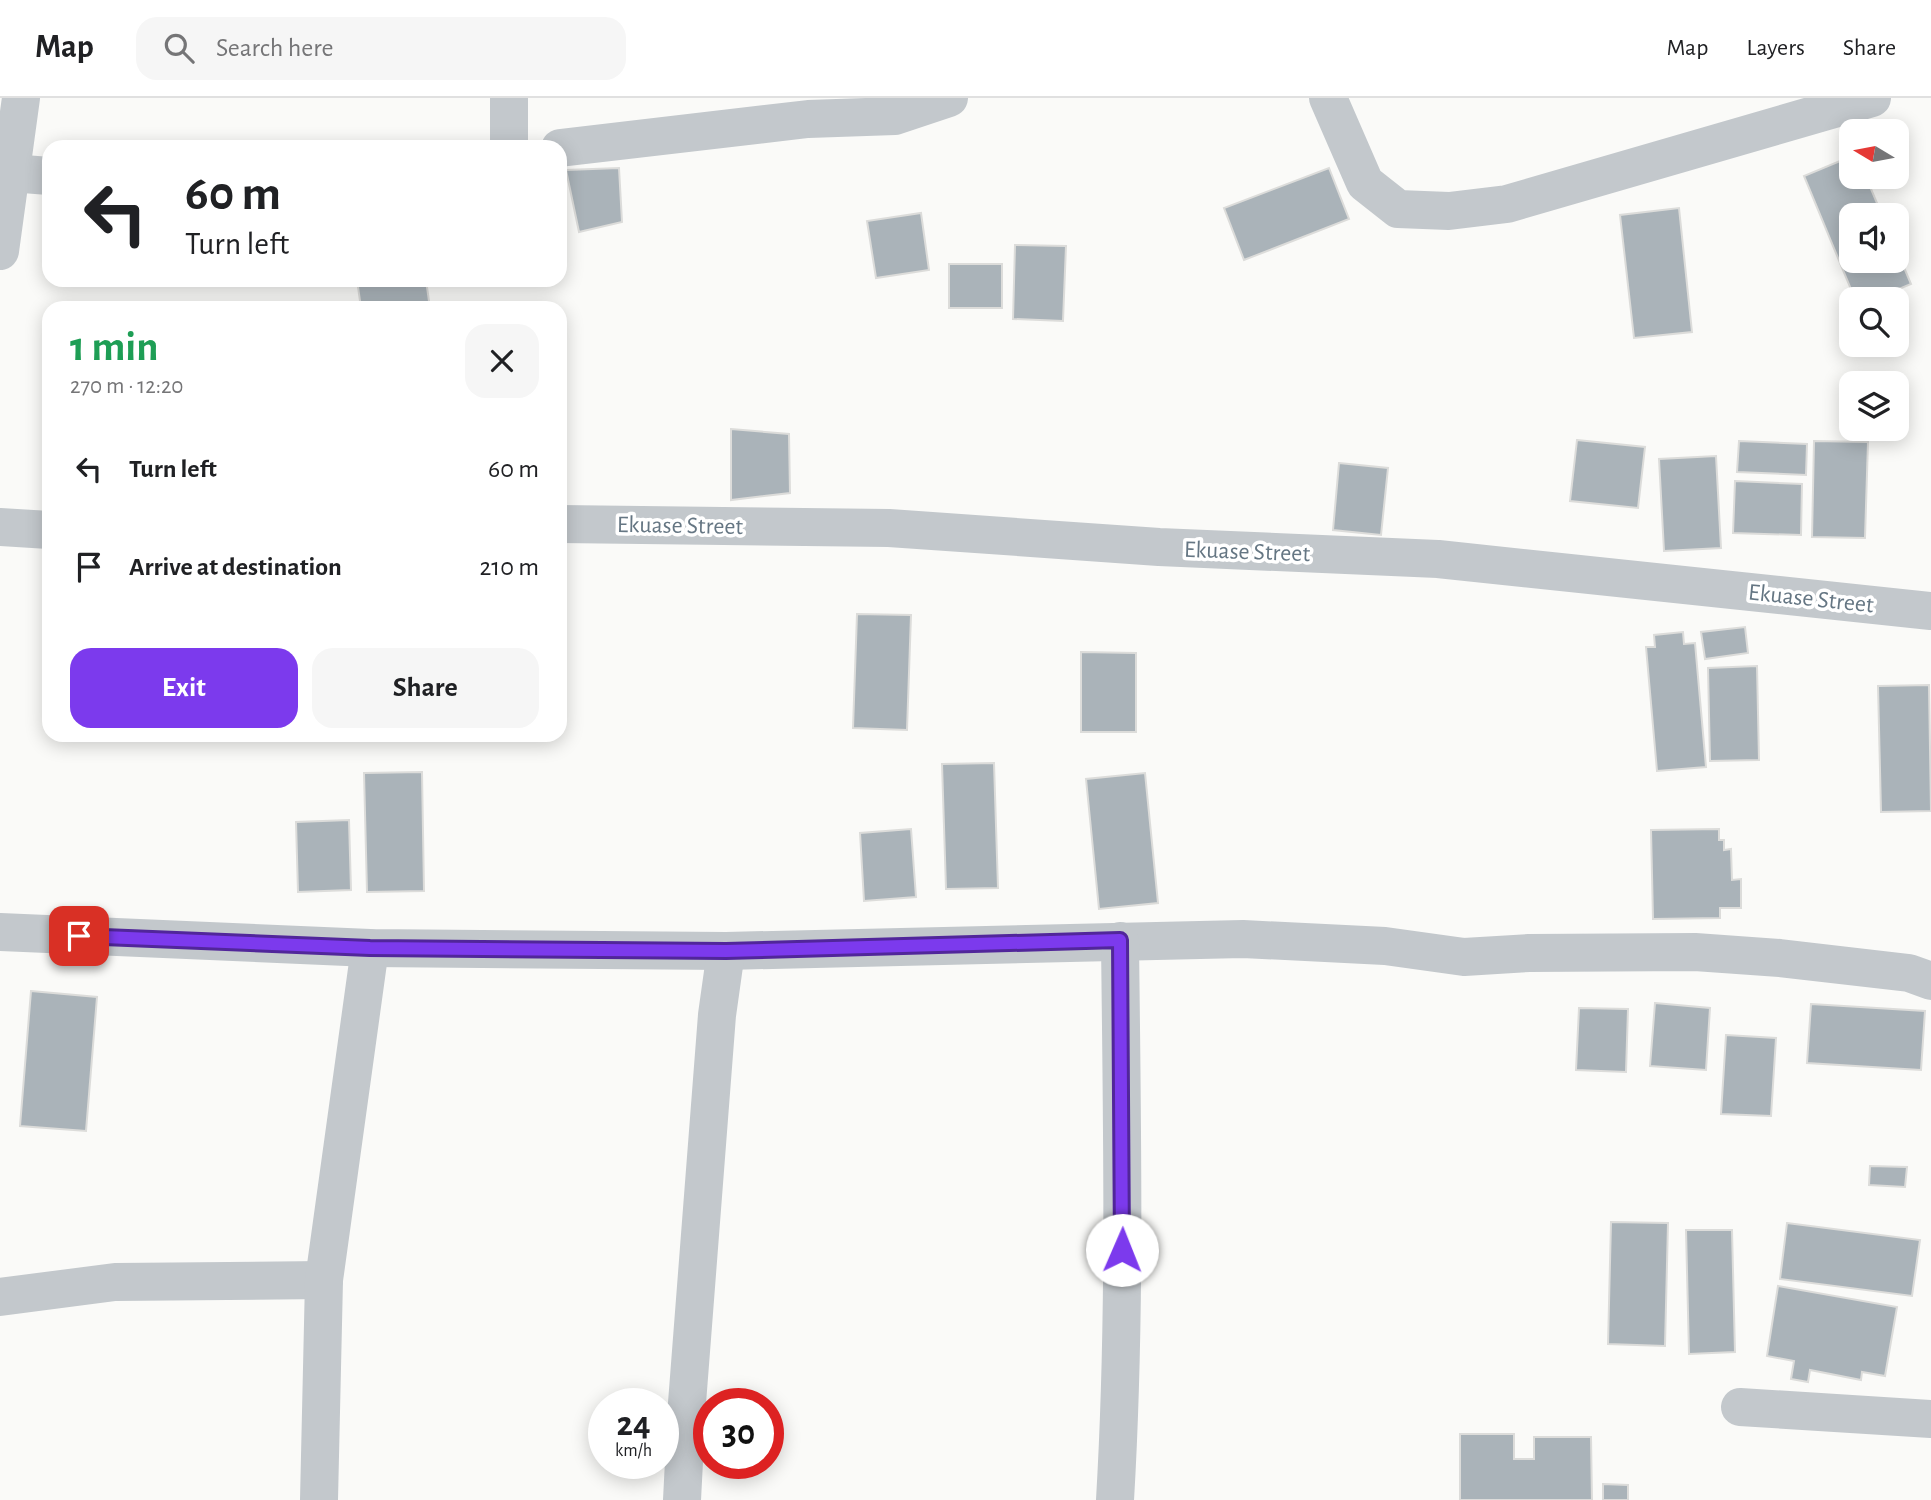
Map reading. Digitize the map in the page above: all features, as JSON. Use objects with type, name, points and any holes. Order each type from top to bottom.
[{"type":"street","points":[[0,251],[21,98]]},
{"type":"street","points":[[509,98],[509,140]]},
{"type":"street","points":[[567,147],[808,119],[895,116],[949,98]]},
{"type":"street","points":[[1328,98],[1365,183],[1398,209],[1449,211],[1507,204],[1872,98]]},
{"type":"street","points":[[11,173],[42,175]]},
{"type":"street","name":"Ekuase Street","points":[[567,524],[889,528],[1159,547],[1438,559],[1931,611]]},
{"type":"street","points":[[0,527],[42,530]]},
{"type":"street","points":[[0,932],[370,948],[726,951],[1120,940],[1255,940],[1385,946],[1464,957],[1529,953],[1695,952],[1780,958],[1909,973],[1931,981]]},
{"type":"street","points":[[1115,1500],[1119,1445],[1122,1194],[1120,940]]},
{"type":"street","points":[[319,1500],[324,1280],[370,948]]},
{"type":"street","points":[[682,1500],[717,1014],[726,951]]},
{"type":"street","points":[[0,1297],[115,1282],[324,1280]]},
{"type":"street","points":[[1740,1406],[1931,1419]]},
{"type":"building","points":[[1839,161],[1839,189],[1871,189],[1877,203],[1839,203],[1839,260],[1804,176]]},
{"type":"building","points":[[619,168],[622,222],[579,232],[567,170]]},
{"type":"building","points":[[1329,168],[1349,219],[1244,260],[1224,208]]},
{"type":"building","points":[[1679,208],[1692,332],[1634,338],[1620,215]]},
{"type":"building","points":[[921,213],[929,270],[876,278],[867,221]]},
{"type":"building","points":[[1015,245],[1066,246],[1063,321],[1013,319]]},
{"type":"building","points":[[949,264],[1002,264],[1002,308],[949,308]]},
{"type":"building","points":[[1844,273],[1906,273],[1911,284],[1904,287],[1850,287]]},
{"type":"building","points":[[358,287],[427,287],[429,301],[360,301]]},
{"type":"building","points":[[731,429],[789,434],[790,493],[731,500]]},
{"type":"building","points":[[1577,440],[1645,447],[1638,508],[1570,501]]},
{"type":"building","points":[[1739,441],[1807,444],[1806,475],[1737,472]]},
{"type":"building","points":[[1814,441],[1868,442],[1865,538],[1812,537]]},
{"type":"building","points":[[1716,456],[1721,548],[1664,551],[1659,459]]},
{"type":"building","points":[[1339,463],[1388,468],[1381,535],[1333,530]]},
{"type":"building","points":[[1735,481],[1802,484],[1801,535],[1733,533]]},
{"type":"building","points":[[857,614],[911,615],[907,730],[853,728]]},
{"type":"building","points":[[1745,627],[1748,653],[1705,659],[1701,632]]},
{"type":"building","points":[[1683,632],[1684,644],[1695,643],[1706,767],[1657,771],[1646,647],[1655,647],[1654,635]]},
{"type":"building","points":[[1081,652],[1136,653],[1136,732],[1081,732]]},
{"type":"building","points":[[1757,666],[1759,760],[1710,761],[1708,668]]},
{"type":"building","points":[[1929,685],[1931,811],[1881,812],[1878,686]]},
{"type":"building","points":[[994,763],[998,888],[946,889],[942,764]]},
{"type":"building","points":[[422,772],[424,891],[367,892],[364,773]]},
{"type":"building","points":[[1145,773],[1158,903],[1099,909],[1086,779]]},
{"type":"building","points":[[349,820],[351,890],[298,892],[296,822]]},
{"type":"building","points":[[911,829],[916,897],[864,901],[860,833]]},
{"type":"building","points":[[1719,829],[1719,840],[1724,840],[1724,850],[1731,849],[1732,880],[1741,879],[1741,908],[1720,908],[1720,918],[1653,919],[1651,830]]},
{"type":"building","points":[[31,991],[97,997],[86,1131],[20,1126]]},
{"type":"building","points":[[1655,1003],[1710,1008],[1706,1070],[1650,1066]]},
{"type":"building","points":[[1811,1004],[1925,1011],[1921,1070],[1807,1063]]},
{"type":"building","points":[[1579,1008],[1628,1009],[1626,1072],[1576,1070]]},
{"type":"building","points":[[1726,1035],[1776,1038],[1771,1116],[1721,1114]]},
{"type":"building","points":[[1870,1166],[1907,1167],[1905,1187],[1869,1185]]},
{"type":"building","points":[[1611,1222],[1668,1223],[1665,1346],[1608,1344]]},
{"type":"building","points":[[1787,1223],[1920,1240],[1912,1296],[1780,1279]]},
{"type":"building","points":[[1686,1230],[1732,1230],[1735,1352],[1689,1354]]},
{"type":"building","points":[[1778,1286],[1897,1307],[1885,1376],[1862,1372],[1861,1380],[1810,1370],[1808,1382],[1791,1379],[1794,1361],[1767,1356]]},
{"type":"building","points":[[1460,1434],[1514,1434],[1514,1459],[1534,1459],[1534,1437],[1591,1437],[1592,1500],[1460,1500]]},
{"type":"building","points":[[1603,1484],[1628,1485],[1628,1500],[1603,1500]]},
{"type":"route","points":[[79,936],[370,948],[726,951],[1120,940],[1122,1250]]}]
